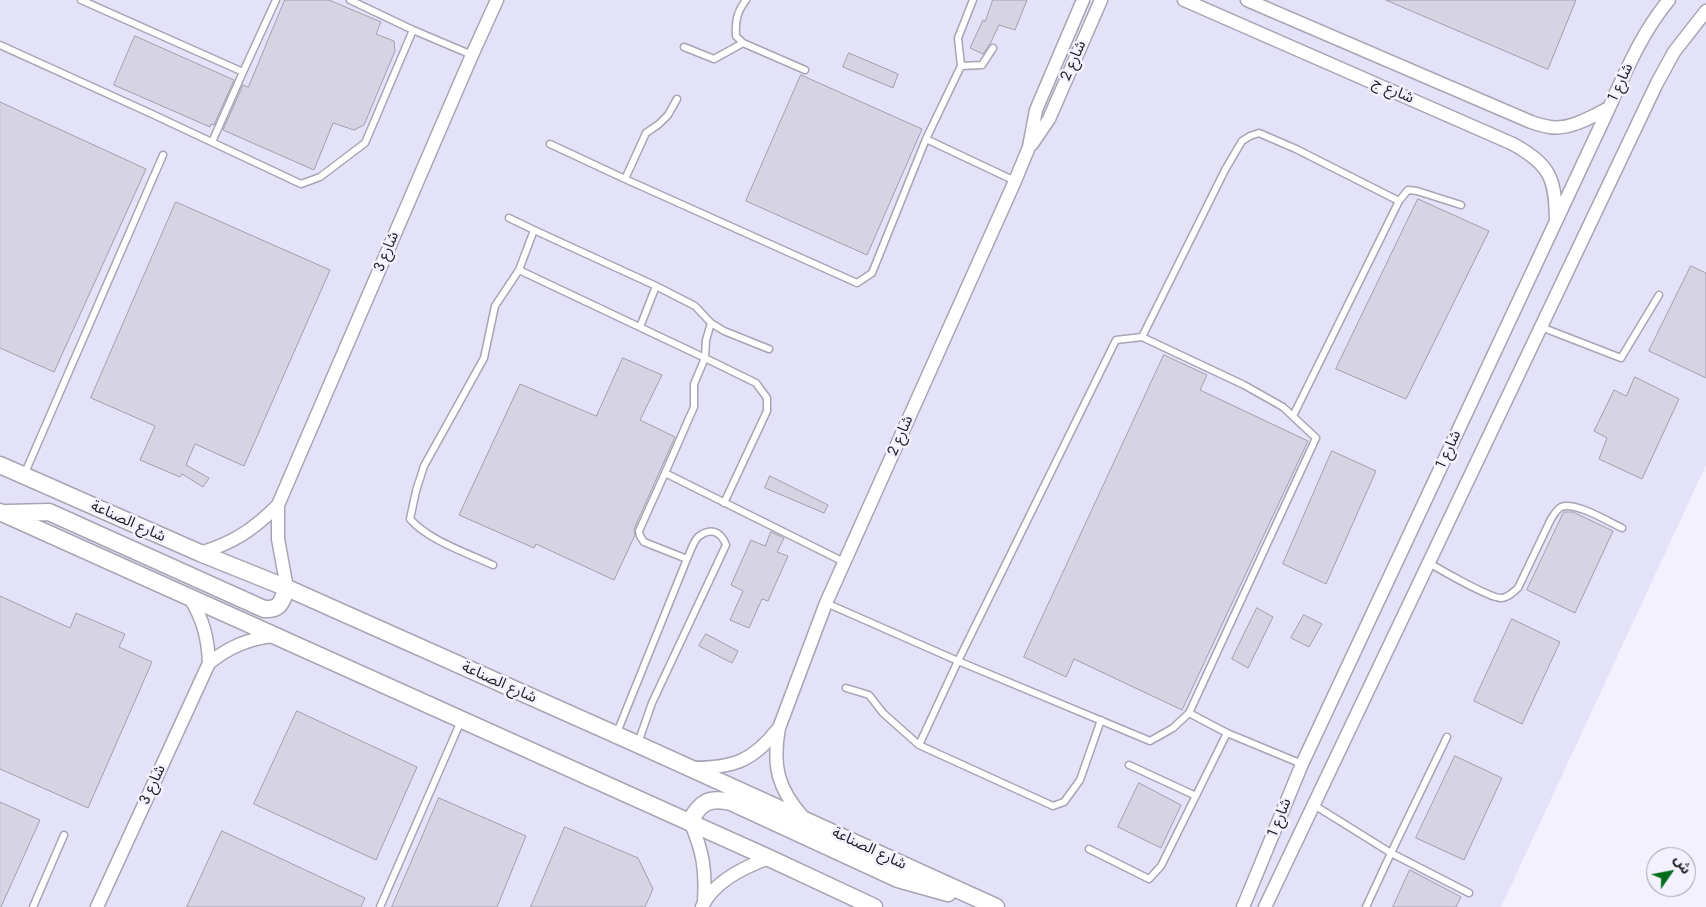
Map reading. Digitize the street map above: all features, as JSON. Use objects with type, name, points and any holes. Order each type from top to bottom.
[{"type":"street","name":"شارع 3","points":[[200,553],[222,546],[243,536],[262,522],[278,505],[472,55],[498,0]]},
{"type":"street","points":[[1100,4],[1111,0]]},
{"type":"street","name":"شارع ج","points":[[1184,0],[1513,144],[1530,154],[1543,165],[1552,180],[1556,195],[1556,223]]},
{"type":"street","name":"شارع ج","points":[[1247,0],[1531,122],[1551,128],[1580,123],[1609,108]]},
{"type":"street","name":"شارع 1","points":[[1243,907],[1302,764],[1609,108],[1642,39],[1658,13],[1669,0]]},
{"type":"street","name":"شارع 2","points":[[1030,146],[1036,110],[1081,2]]},
{"type":"street","name":"شارع 2","points":[[805,820],[792,804],[782,787],[777,768],[775,748],[778,728],[826,603],[844,562],[1030,146],[1049,119],[1100,4]]},
{"type":"street","name":"شارع 1","points":[[1265,907],[1657,83],[1674,52],[1706,11]]},
{"type":"street","name":"شارع الصناعة","points":[[0,465],[200,553],[287,588],[996,907]]},
{"type":"street","name":"شارع 3","points":[[278,505],[278,539],[287,588]]},
{"type":"street","points":[[1,512],[48,512],[264,609],[273,609],[280,605],[287,588]]},
{"type":"street","points":[[1,512],[690,822],[874,907]]},
{"type":"street","name":"شارع 3","points":[[97,907],[209,663],[209,645],[205,628],[199,612],[190,598]]},
{"type":"street","points":[[209,663],[223,652],[239,644],[256,638],[273,636]]},
{"type":"street","name":"شارع 2","points":[[690,768],[728,766],[748,758],[765,745],[778,728]]},
{"type":"street","points":[[703,904],[706,881],[704,861],[690,822],[701,805],[718,799],[731,802],[898,879],[941,892],[977,898]]},
{"type":"street","points":[[703,904],[733,874],[769,858]]},
{"type":"lane","points":[[81,0],[243,72]]},
{"type":"lane","points":[[212,142],[276,0]]},
{"type":"lane","points":[[350,0],[472,55]]},
{"type":"lane","points":[[745,0],[738,11],[735,23],[736,36],[743,43],[805,70]]},
{"type":"lane","points":[[550,144],[625,180],[857,283],[872,273],[926,138],[961,66],[958,38],[973,0]]},
{"type":"lane","points":[[0,45],[301,184],[320,177],[365,143],[413,30]]},
{"type":"lane","points":[[684,47],[714,59],[743,43]]},
{"type":"lane","points":[[961,66],[982,65],[993,48]]},
{"type":"lane","points":[[625,180],[646,133],[668,115],[677,100]]},
{"type":"lane","points":[[1142,337],[1225,170],[1242,141],[1250,136],[1259,133],[1296,149],[1399,201]]},
{"type":"lane","points":[[926,138],[1015,181]]},
{"type":"lane","points":[[24,476],[163,155]]},
{"type":"lane","points":[[1293,416],[1399,201],[1408,190],[1461,205]]},
{"type":"lane","points":[[509,218],[656,286],[695,306],[712,323],[724,331],[769,349]]},
{"type":"lane","points":[[493,565],[427,534],[410,519],[424,466],[484,358],[495,306],[519,270],[534,230]]},
{"type":"lane","points":[[519,270],[756,383],[767,398],[767,411],[724,503]]},
{"type":"lane","points":[[640,327],[656,286]]},
{"type":"lane","points":[[1541,327],[1621,358],[1658,295]]},
{"type":"lane","points":[[687,559],[644,542],[639,531],[694,407],[694,384],[705,358],[706,340],[712,323]]},
{"type":"lane","points":[[826,603],[958,661],[1150,741],[1173,728],[1188,713],[1316,438],[1283,407],[1244,384],[1142,337],[1116,340],[958,661],[920,744]]},
{"type":"lane","points":[[665,474],[844,562]]},
{"type":"lane","points":[[1429,563],[1490,595],[1501,598],[1510,595],[1518,588],[1550,519],[1557,510],[1564,506],[1571,506],[1622,528]]},
{"type":"lane","points":[[616,735],[697,538],[711,531],[717,532],[723,536],[726,545],[652,703],[637,744]]},
{"type":"lane","points":[[846,688],[869,695],[883,713],[920,744],[1053,806],[1064,802],[1080,780],[1101,720]]},
{"type":"lane","points":[[1188,713],[1228,733],[1302,764]]},
{"type":"lane","points":[[380,907],[461,720]]},
{"type":"lane","points":[[1089,849],[1149,879],[1162,866],[1228,733]]},
{"type":"lane","points":[[1366,907],[1447,737]]},
{"type":"lane","points":[[1129,765],[1196,796]]},
{"type":"lane","points":[[1314,805],[1392,853],[1469,893]]},
{"type":"lane","points":[[33,907],[64,835]]},
{"type":"shaded area","points":[[0,0],[1706,0],[1706,465],[1501,907],[0,907]]},
{"type":"building","points":[[285,0],[329,0],[381,22],[376,34],[394,41],[395,51],[364,125],[354,130],[333,123],[314,170],[223,130],[243,85],[248,87]]},
{"type":"building","points":[[993,0],[1027,0],[1015,30],[999,25],[983,54],[970,48],[983,20],[985,21]]},
{"type":"building","points":[[1386,0],[1576,0],[1548,69]]},
{"type":"building","points":[[135,36],[234,80],[214,125],[211,124],[210,127],[114,85]]},
{"type":"building","points":[[849,53],[898,74],[893,88],[843,67]]},
{"type":"building","points":[[801,75],[922,129],[867,255],[746,201]]},
{"type":"building","points":[[0,102],[146,169],[54,372],[0,348]]},
{"type":"building","points":[[1418,199],[1489,231],[1406,399],[1336,369]]},
{"type":"building","points":[[176,202],[330,270],[244,466],[195,444],[186,465],[209,478],[203,487],[182,474],[180,477],[140,460],[155,426],[91,398]]},
{"type":"building","points":[[1691,266],[1706,273],[1706,378],[1649,351]]},
{"type":"building","points":[[1164,355],[1207,375],[1200,390],[1308,441],[1182,710],[1074,659],[1066,677],[1024,657]]},
{"type":"building","points":[[623,358],[662,375],[640,420],[675,437],[634,529],[635,535],[614,580],[536,544],[534,548],[459,515],[520,384],[596,416]]},
{"type":"building","points":[[1635,377],[1679,399],[1642,479],[1599,459],[1607,438],[1594,431],[1614,390],[1626,396]]},
{"type":"building","points":[[1332,451],[1376,471],[1326,584],[1283,564]]},
{"type":"building","points":[[770,476],[828,505],[824,513],[765,488]]},
{"type":"building","points":[[1564,512],[1573,512],[1613,531],[1575,613],[1527,590]]},
{"type":"building","points":[[771,532],[784,538],[777,552],[788,556],[768,601],[762,599],[749,628],[730,620],[743,591],[731,585],[751,540],[765,546]]},
{"type":"building","points":[[0,596],[70,628],[76,613],[125,634],[119,647],[152,662],[88,808],[0,769]]},
{"type":"building","points":[[1257,608],[1273,617],[1248,668],[1232,659]]},
{"type":"building","points":[[1304,615],[1322,624],[1309,647],[1291,638]]},
{"type":"building","points":[[1512,619],[1560,642],[1522,724],[1474,701]]},
{"type":"building","points":[[706,634],[738,651],[732,663],[699,646]]},
{"type":"building","points":[[297,711],[417,767],[376,860],[254,804]]},
{"type":"building","points":[[1455,756],[1502,778],[1464,860],[1416,838]]},
{"type":"building","points":[[1139,783],[1181,805],[1161,848],[1118,827]]},
{"type":"building","points":[[439,798],[526,836],[497,907],[392,907]]},
{"type":"building","points":[[0,802],[40,820],[1,907],[0,907]]},
{"type":"building","points":[[565,827],[638,858],[653,889],[645,907],[531,907]]},
{"type":"building","points":[[222,831],[365,898],[361,907],[187,907]]},
{"type":"building","points":[[1410,870],[1461,897],[1456,907],[1393,907]]}]
